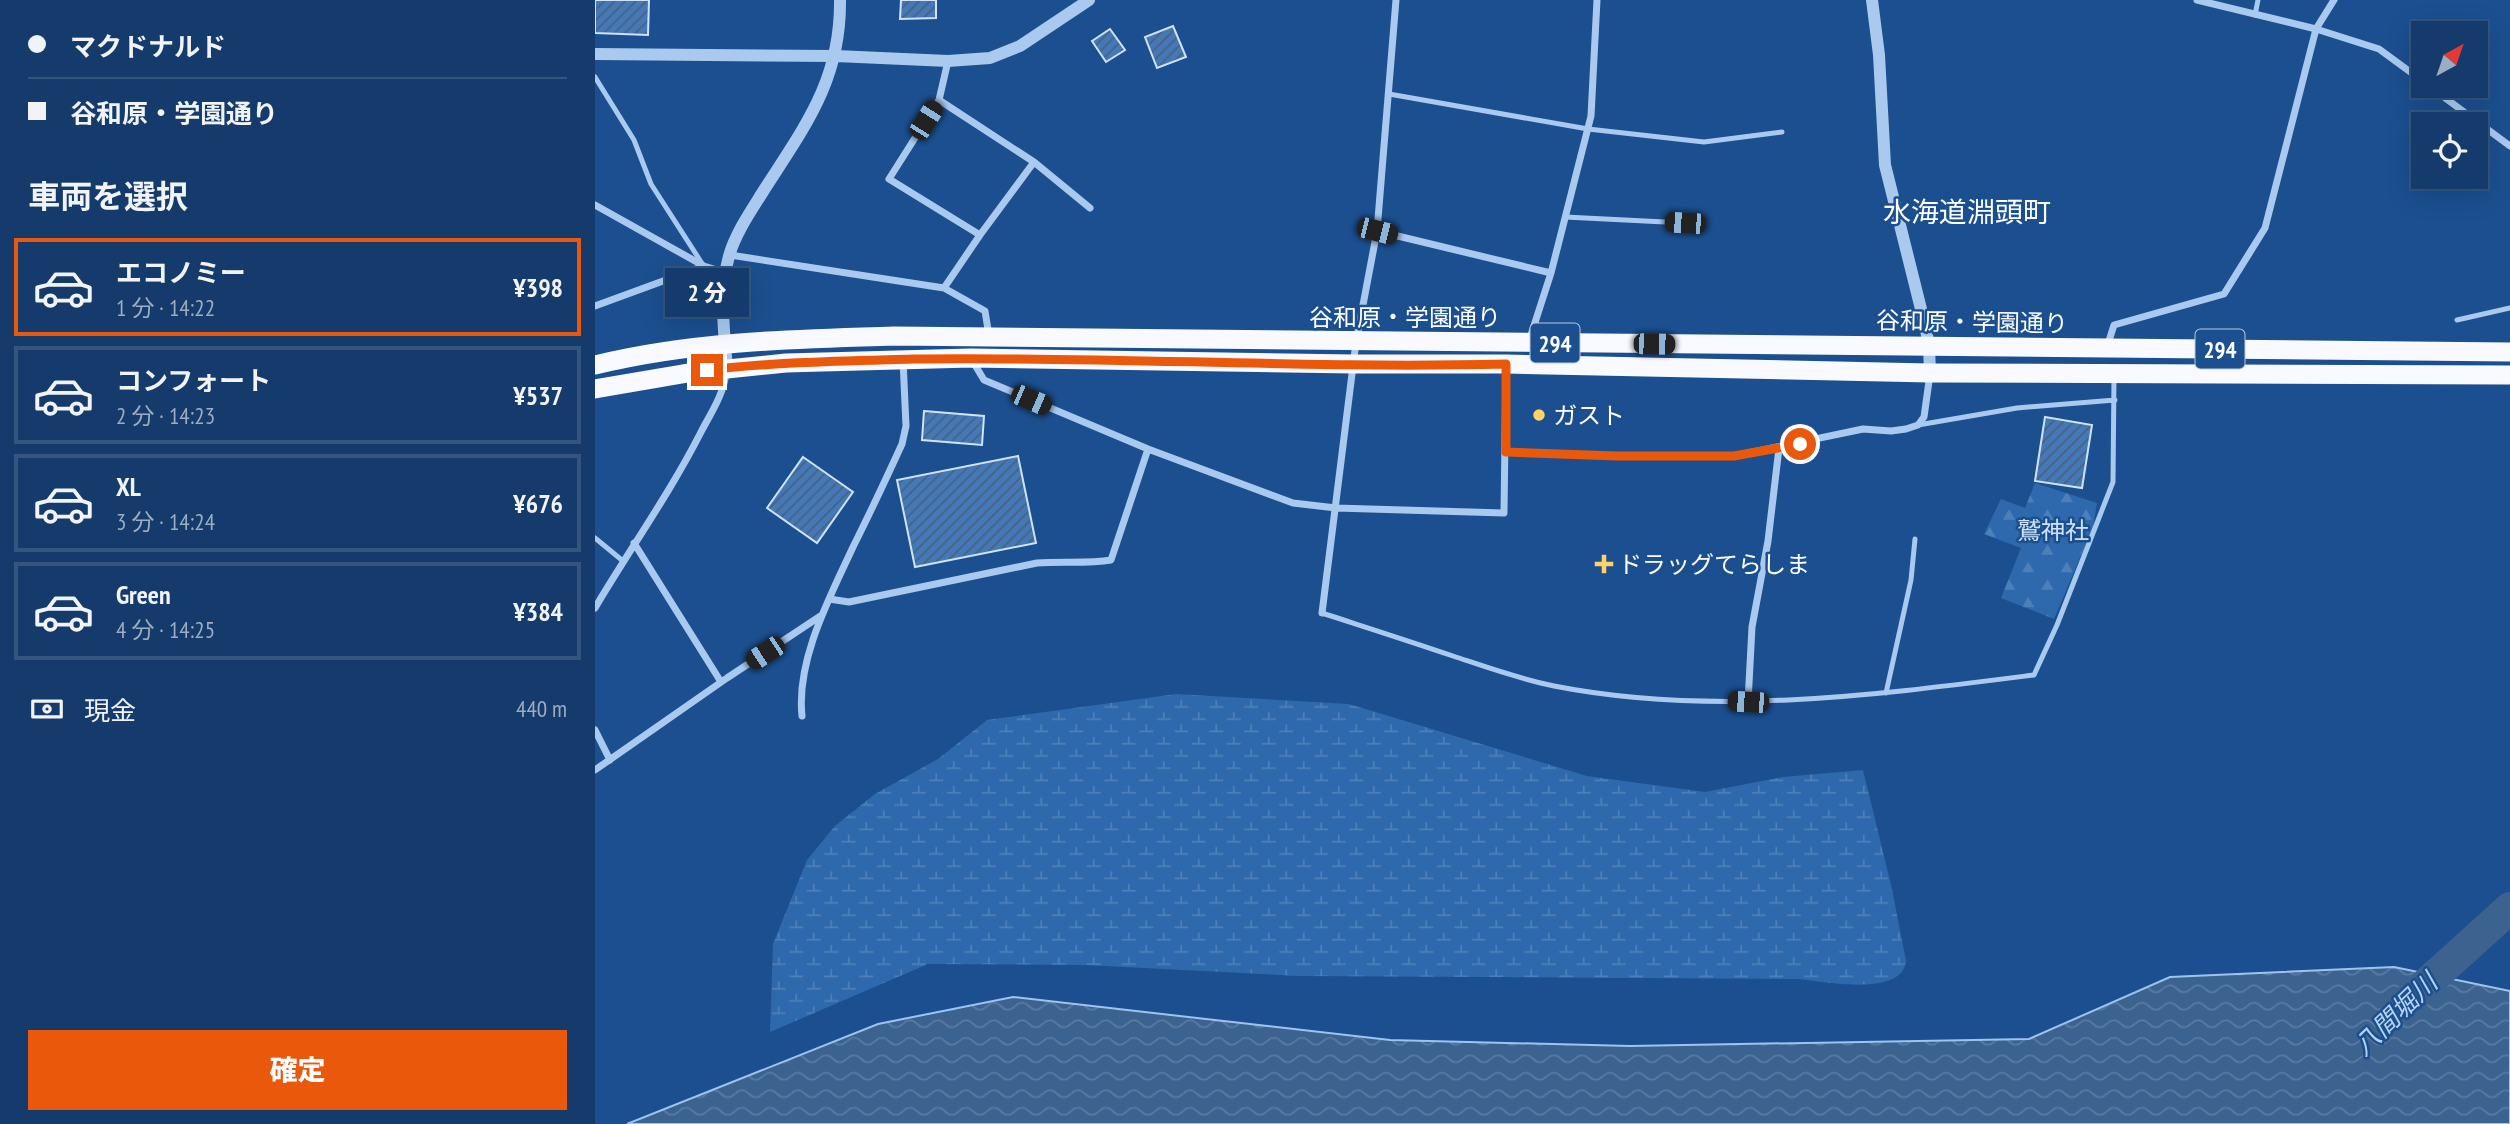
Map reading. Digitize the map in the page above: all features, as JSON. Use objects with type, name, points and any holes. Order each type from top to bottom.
[{"type":"highway","name":"谷和原・学園通り","points":[[595,365],[626,357],[725,344],[894,336],[2510,352]]},
{"type":"highway","name":"谷和原・学園通り","points":[[595,389],[637,380],[727,368],[799,362],[971,358],[1506,364],[1930,373],[2510,375]]},
{"type":"street","points":[[595,608],[681,471],[725,384],[727,368],[723,298],[730,255],[743,224],[819,102],[836,56],[841,22],[840,0]]},
{"type":"street","points":[[595,54],[836,56],[948,61],[990,58],[1020,46],[1089,0]]},
{"type":"street","points":[[1322,613],[1356,342],[1377,231],[1396,0]]},
{"type":"street","points":[[1529,342],[1551,272],[1591,116],[1597,0]]},
{"type":"street","points":[[1506,452],[1734,456],[1863,429],[1891,431],[1918,425],[1924,417],[1930,373],[1929,346],[1885,164],[1879,55],[1872,0]]},
{"type":"street","points":[[2197,0],[2316,29],[2379,49],[2411,72]]},
{"type":"street","points":[[2106,348],[2114,325],[2224,294],[2265,228],[2316,29],[2334,0]]},
{"type":"street","points":[[948,61],[939,100],[890,179],[980,234]]},
{"type":"street","points":[[2445,98],[2510,146]]},
{"type":"street","points":[[939,100],[1034,162],[1090,208]]},
{"type":"street","points":[[944,288],[1034,162]]},
{"type":"street","points":[[595,205],[704,266],[726,273]]},
{"type":"street","points":[[1377,231],[1551,272]]},
{"type":"street","points":[[730,255],[944,288],[985,311],[989,338]]},
{"type":"street","points":[[595,306],[704,266]]},
{"type":"street","points":[[971,358],[984,380],[1148,449],[1293,503],[1336,508],[1504,513],[1506,364]]},
{"type":"street","points":[[802,716],[806,672],[822,615],[902,444],[906,426],[902,360]]},
{"type":"street","points":[[1748,702],[1752,627],[1768,541],[1779,448]]},
{"type":"street","points":[[829,599],[849,602],[1037,564],[1111,560],[1148,449]]},
{"type":"street","points":[[634,543],[721,682]]},
{"type":"street","points":[[595,771],[822,615]]},
{"type":"street","points":[[595,730],[610,760]]},
{"type":"lane","points":[[2255,15],[2258,0]]},
{"type":"lane","points":[[595,77],[634,140],[651,184],[704,266]]},
{"type":"lane","points":[[1389,94],[1588,129],[1704,142],[1782,132]]},
{"type":"lane","points":[[1565,217],[1685,223]]},
{"type":"lane","points":[[2457,320],[2510,308]]},
{"type":"lane","points":[[1322,613],[1507,674],[1554,686],[1647,698],[1748,702],[1886,693],[2034,675],[2057,625],[2113,482],[2114,374]]},
{"type":"lane","points":[[1918,425],[2017,408],[2115,400]]},
{"type":"lane","points":[[595,538],[623,561]]},
{"type":"lane","points":[[1886,693],[1911,580],[1915,538]]},
{"type":"green space","name":"鷲神社","points":[[2035,483],[2097,503],[2093,527],[2054,619],[2001,598],[2021,548],[1984,534],[2001,499],[2025,508]]},
{"type":"green space","points":[[1176,694],[1349,704],[1587,776],[1705,792],[1783,777],[1863,770],[1892,889],[1906,961],[1901,972],[1891,980],[1859,985],[1798,979],[1300,976],[1085,965],[928,964],[770,1032],[773,944],[807,860],[835,826],[875,794],[938,759],[987,720]]},
{"type":"water","points":[[2394,967],[2510,991],[2510,1124],[627,1124],[878,1024],[1013,997],[1390,1040],[1630,1046],[2029,1039],[2170,977]]},
{"type":"building","points":[[595,0],[649,0],[648,35],[595,33]]},
{"type":"building","points":[[901,0],[936,0],[936,18],[900,19]]},
{"type":"building","points":[[1173,26],[1186,57],[1157,68],[1145,37]]},
{"type":"building","points":[[1110,29],[1125,50],[1106,62],[1092,41]]},
{"type":"building","points":[[924,411],[984,416],[982,445],[922,440]]},
{"type":"building","points":[[2045,417],[2092,425],[2082,488],[2035,481]]},
{"type":"building","points":[[1018,456],[1036,543],[915,567],[897,480]]},
{"type":"building","points":[[803,457],[853,492],[817,543],[767,508]]},
{"type":"waterway","name":"八間堀川","points":[[2405,1003],[2510,908]]},
{"type":"place","name":"ガスト","points":[[1539,415]]},
{"type":"place","name":"ドラッグてらしま","points":[[1604,564]]},
{"type":"district","name":"水海道淵頭町","points":[[1967,211]]},
{"type":"route","points":[[707,370],[849,360],[971,358],[1506,364],[1506,452],[1734,456],[1800,444]]}]
